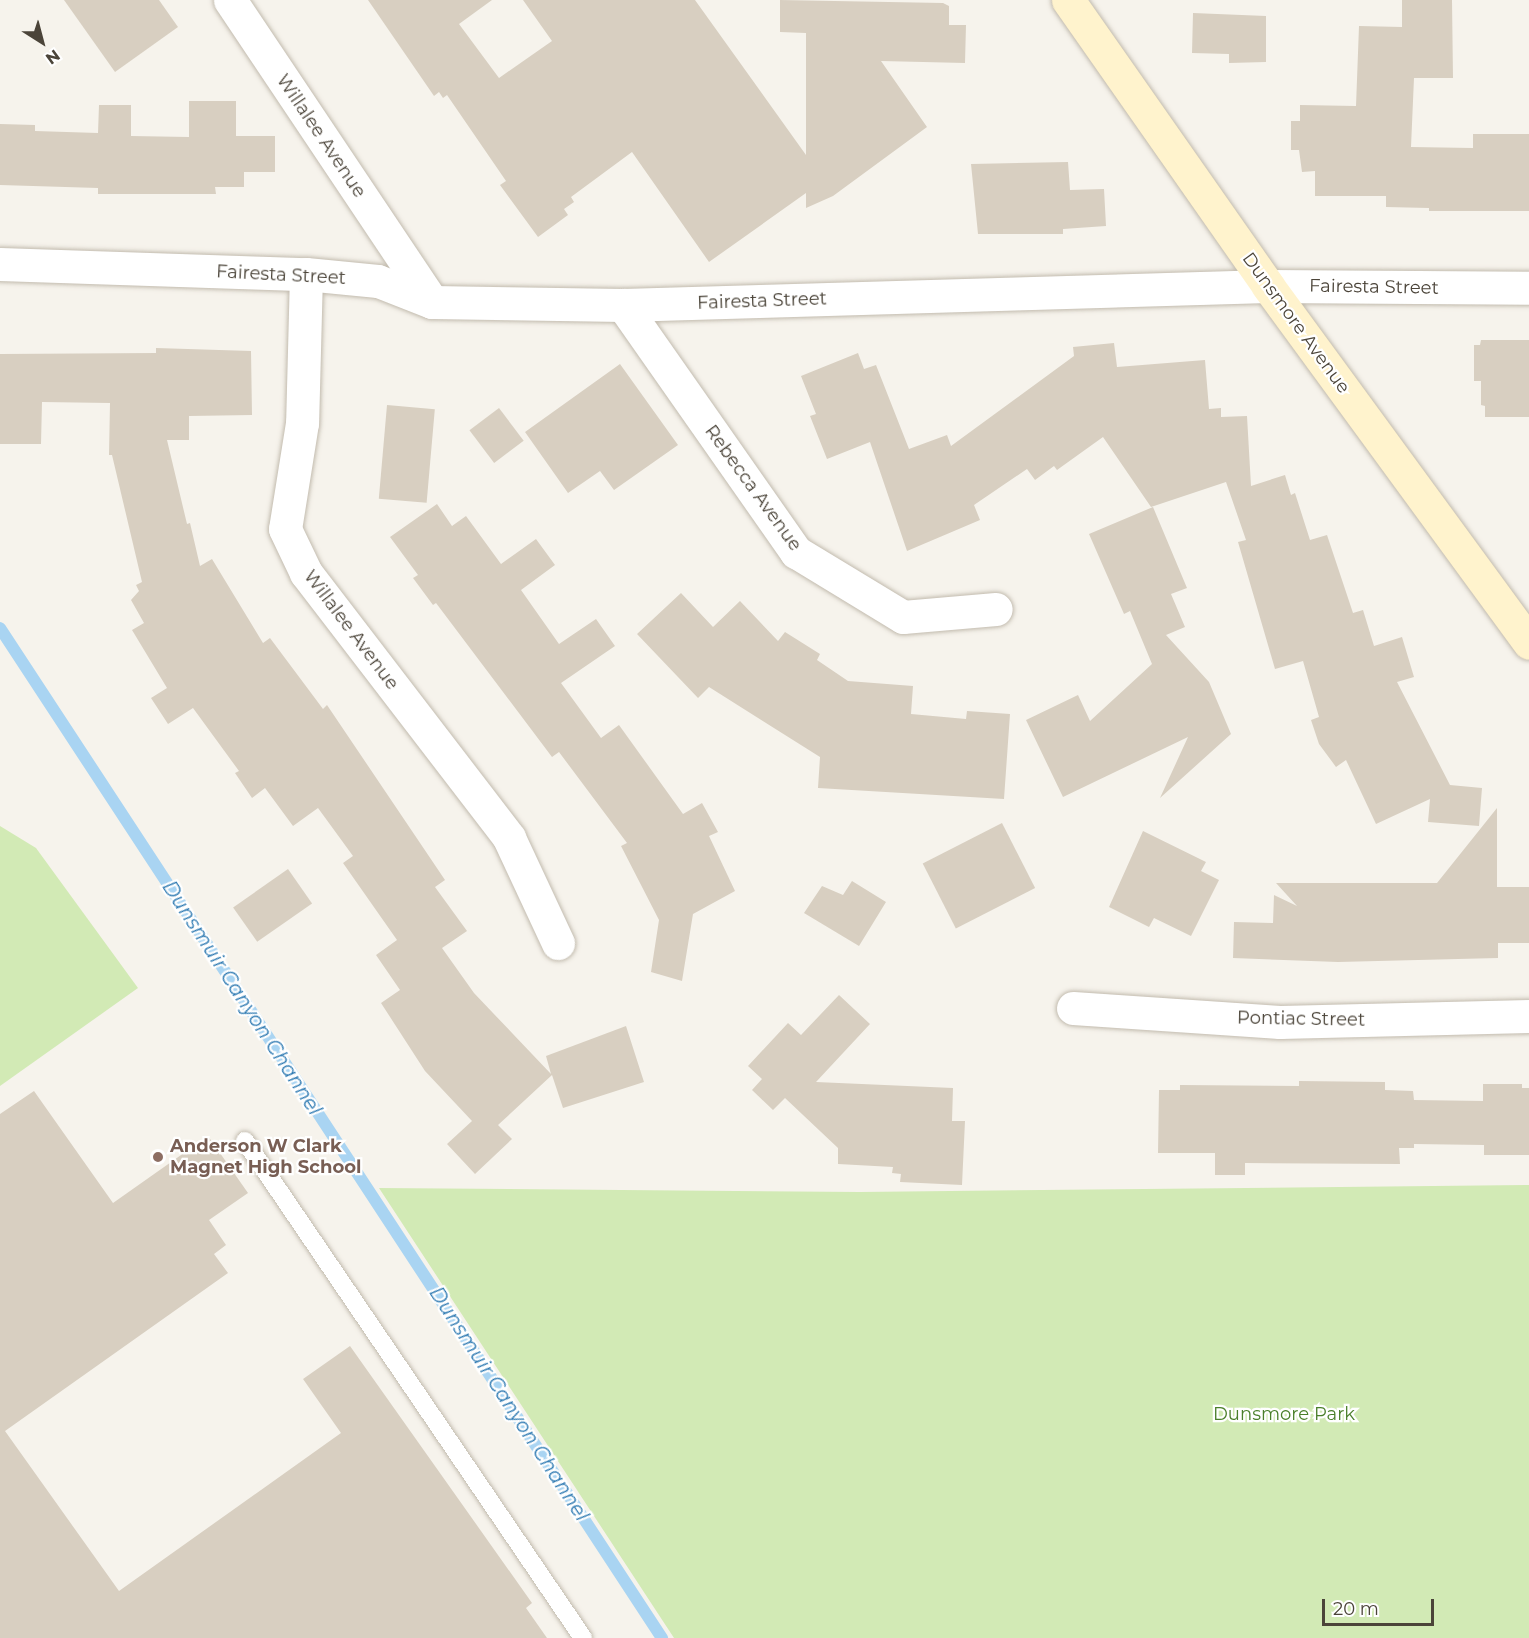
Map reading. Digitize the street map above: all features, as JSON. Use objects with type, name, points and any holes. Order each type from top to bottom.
[{"type":"street","name":"Willalee Avenue","points":[[230,0],[432,302]]},
{"type":"street","name":"Dunsmore Avenue","points":[[1068,0],[1268,286],[1529,643]]},
{"type":"street","name":"Fairesta Street","points":[[0,264],[306,274],[378,281],[432,302],[623,305],[1268,286],[1529,288]]},
{"type":"street","name":"Willalee Avenue","points":[[306,274],[302,423],[285,529],[306,573],[508,838],[558,944]]},
{"type":"street","name":"Rebecca Avenue","points":[[623,305],[796,552],[903,616],[996,609]]},
{"type":"street","name":"Pontiac Street","points":[[1072,1008],[1280,1022],[1529,1016]]},
{"type":"lane","points":[[245,1141],[583,1638]]},
{"type":"green space","points":[[0,826],[36,848],[138,988],[0,1086]]},
{"type":"green space","name":"Dunsmore Park","points":[[1529,1185],[1529,1638],[674,1638],[379,1188],[860,1192]]},
{"type":"building","points":[[64,0],[159,0],[178,27],[115,72]]},
{"type":"building","points":[[368,0],[492,0],[459,24],[499,78],[552,41],[523,0],[695,0],[806,155],[806,33],[780,32],[780,0],[943,3],[949,6],[949,25],[966,25],[965,63],[881,61],[927,127],[833,196],[806,208],[806,193],[709,262],[632,152],[571,197],[574,202],[564,209],[568,215],[538,237],[500,185],[506,181],[447,95],[443,98],[439,92],[434,96]]},
{"type":"building","points":[[1402,0],[1452,0],[1453,78],[1414,78],[1411,147],[1473,148],[1473,134],[1529,134],[1529,211],[1429,211],[1429,208],[1386,207],[1386,196],[1315,196],[1315,171],[1302,172],[1299,150],[1291,150],[1291,121],[1300,121],[1300,105],[1356,106],[1359,26],[1402,27]]},
{"type":"building","points":[[1193,13],[1266,16],[1266,62],[1229,63],[1229,54],[1192,53]]},
{"type":"building","points":[[189,101],[236,101],[236,136],[275,136],[275,172],[244,172],[244,187],[215,187],[216,194],[98,194],[98,188],[0,185],[0,124],[35,125],[35,131],[98,133],[99,105],[131,105],[131,136],[189,137]]},
{"type":"building","points":[[1068,162],[1070,190],[1104,189],[1106,226],[1063,229],[1063,234],[978,234],[971,164]]},
{"type":"building","points":[[1481,340],[1529,340],[1529,417],[1485,417],[1485,406],[1481,405],[1481,381],[1474,381],[1474,345],[1480,345]]},
{"type":"building","points":[[1114,343],[1117,367],[1205,360],[1209,409],[1221,408],[1221,417],[1247,416],[1251,486],[1285,475],[1291,495],[1295,493],[1310,540],[1327,535],[1353,613],[1363,610],[1374,646],[1402,637],[1414,677],[1397,682],[1450,785],[1482,788],[1479,826],[1428,822],[1430,799],[1376,824],[1346,760],[1336,767],[1319,744],[1311,720],[1319,717],[1303,661],[1275,669],[1238,542],[1246,540],[1226,482],[1151,507],[1103,437],[1057,470],[1054,466],[1035,480],[1027,469],[974,505],[980,520],[907,551],[870,442],[827,459],[810,416],[816,414],[801,376],[858,353],[864,369],[876,365],[909,449],[947,435],[951,446],[1074,356],[1073,347]]},
{"type":"building","points":[[156,348],[251,351],[252,415],[189,416],[189,440],[167,440],[187,524],[190,523],[200,566],[212,559],[263,643],[270,638],[323,709],[327,705],[445,880],[435,887],[467,931],[442,948],[474,993],[551,1074],[546,1056],[626,1026],[644,1082],[563,1108],[552,1075],[498,1125],[512,1139],[475,1174],[447,1144],[472,1121],[425,1071],[381,1003],[400,990],[376,955],[397,940],[343,863],[353,856],[318,808],[293,826],[265,788],[252,798],[235,773],[239,771],[193,708],[168,724],[151,698],[167,688],[132,630],[144,623],[131,600],[139,591],[136,585],[142,582],[112,455],[109,455],[110,403],[42,402],[41,444],[0,444],[0,354],[156,353]]},
{"type":"building","points":[[620,364],[678,445],[614,490],[600,471],[568,493],[525,432]]},
{"type":"building","points":[[387,405],[435,409],[427,503],[379,499]]},
{"type":"building","points":[[499,408],[524,441],[494,463],[469,430]]},
{"type":"building","points":[[437,504],[452,526],[466,516],[501,564],[536,539],[555,565],[521,590],[559,644],[596,619],[615,646],[561,683],[601,738],[619,725],[683,814],[702,803],[718,832],[709,836],[735,891],[693,914],[682,981],[651,972],[659,920],[621,846],[627,843],[559,752],[552,757],[436,603],[433,605],[413,578],[418,575],[390,537]]},
{"type":"building","points":[[1153,507],[1187,588],[1171,594],[1185,627],[1166,635],[1209,682],[1231,734],[1160,798],[1188,737],[1063,797],[1026,720],[1078,695],[1090,721],[1152,664],[1130,611],[1124,614],[1089,534]]},
{"type":"building","points":[[681,593],[713,627],[740,601],[778,641],[785,632],[820,654],[817,660],[848,681],[913,686],[911,714],[966,719],[967,711],[1010,714],[1004,799],[818,788],[820,757],[709,687],[698,698],[637,634]]},
{"type":"building","points":[[1497,808],[1497,887],[1529,887],[1529,943],[1498,943],[1498,958],[1338,962],[1233,958],[1234,922],[1273,923],[1274,895],[1297,906],[1276,883],[1437,883]]},
{"type":"building","points":[[1002,823],[1035,888],[956,928],[923,863]]},
{"type":"building","points":[[1143,831],[1206,862],[1201,871],[1219,880],[1191,936],[1154,918],[1149,927],[1109,907]]},
{"type":"building","points":[[288,869],[312,903],[257,942],[233,907]]},
{"type":"building","points":[[852,881],[886,902],[859,946],[804,913],[822,886],[843,895]]},
{"type":"building","points":[[839,995],[870,1024],[816,1082],[953,1088],[952,1121],[965,1121],[962,1185],[900,1182],[901,1174],[892,1173],[893,1167],[838,1164],[838,1148],[785,1098],[773,1110],[752,1090],[762,1079],[748,1066],[788,1023],[801,1035]]},
{"type":"building","points":[[1299,1081],[1385,1082],[1385,1090],[1413,1091],[1414,1100],[1483,1101],[1483,1084],[1522,1084],[1522,1088],[1529,1088],[1529,1155],[1484,1155],[1484,1145],[1414,1144],[1414,1148],[1399,1148],[1400,1164],[1245,1163],[1245,1175],[1215,1175],[1215,1153],[1158,1153],[1159,1090],[1180,1090],[1180,1085],[1299,1086]]},
{"type":"building","points":[[34,1091],[113,1203],[208,1136],[248,1193],[209,1220],[226,1245],[214,1254],[228,1273],[5,1431],[119,1591],[341,1433],[303,1379],[350,1346],[532,1603],[526,1608],[547,1638],[0,1638],[0,1114]]},
{"type":"waterway","name":"Dunsmuir Canyon Channel","points":[[0,628],[662,1638]]},
{"type":"place","name":"Anderson W Clark Magnet High School","points":[[158,1157]]}]
